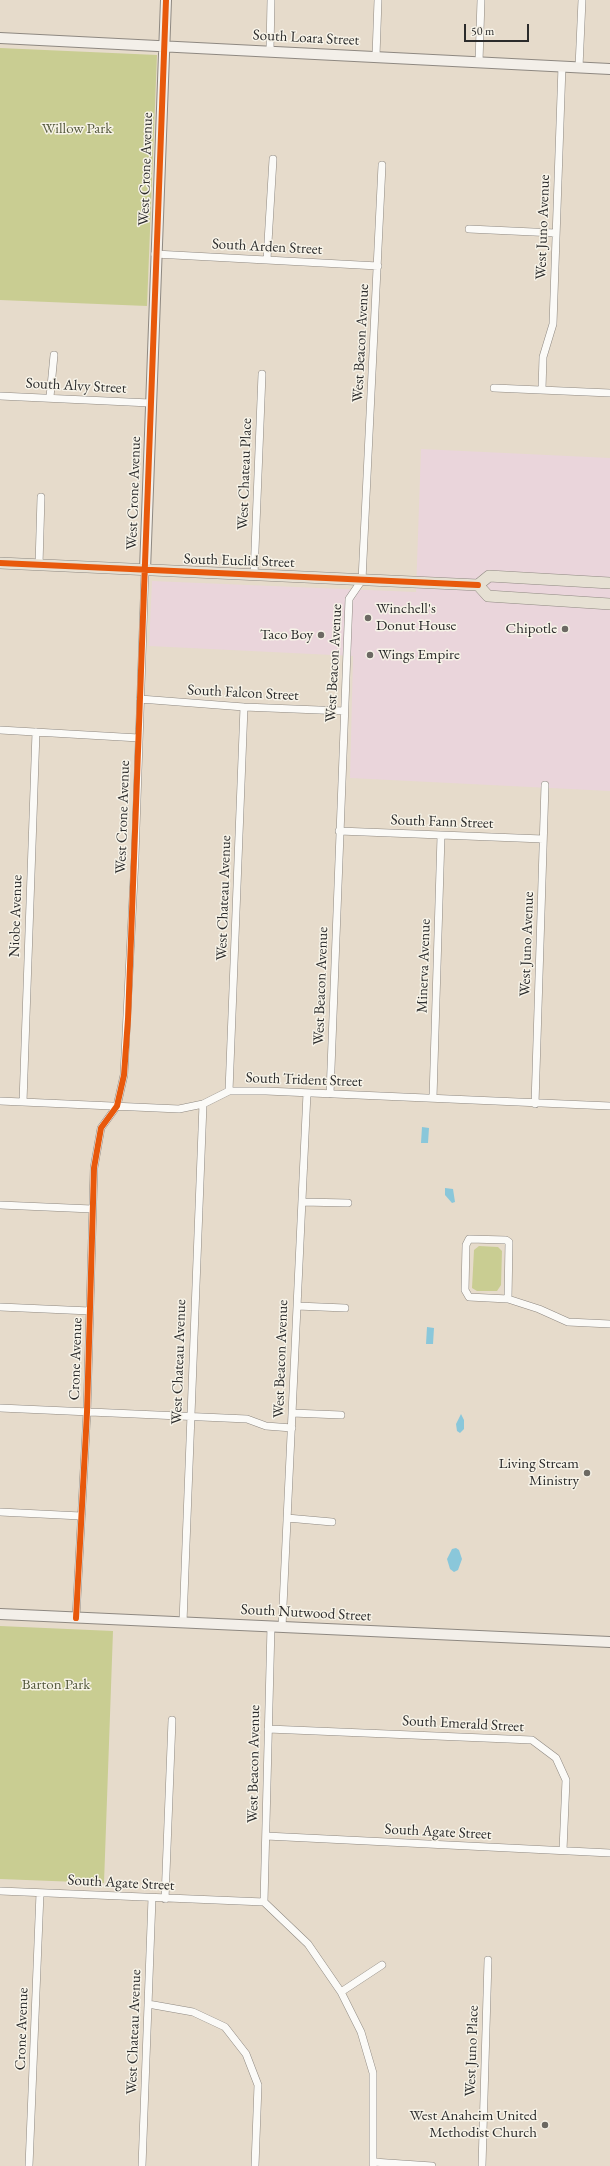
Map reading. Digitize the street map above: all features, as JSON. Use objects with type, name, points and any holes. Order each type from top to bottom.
[{"type":"main road","name":"South Euclid Street","points":[[0,563],[478,585],[489,576],[610,583]]},
{"type":"main road","points":[[478,585],[488,596],[610,604]]},
{"type":"street","name":"West Crone Avenue","points":[[117,1106],[124,1075],[139,738],[150,404],[166,0]]},
{"type":"street","points":[[270,50],[271,0]]},
{"type":"street","points":[[376,56],[378,0]]},
{"type":"street","points":[[479,62],[481,0]]},
{"type":"street","points":[[579,67],[582,0]]},
{"type":"street","name":"South Loara Street","points":[[0,38],[270,50],[610,69]]},
{"type":"street","name":"West Juno Avenue","points":[[542,389],[543,357],[552,324],[562,66]]},
{"type":"street","points":[[267,259],[273,159]]},
{"type":"street","name":"West Beacon Avenue","points":[[330,1094],[349,599],[362,580],[382,165]]},
{"type":"street","points":[[469,229],[555,233]]},
{"type":"street","name":"South Arden Street","points":[[156,254],[378,266]]},
{"type":"street","points":[[50,397],[54,356]]},
{"type":"street","name":"West Chateau Place","points":[[254,575],[262,374]]},
{"type":"street","points":[[494,388],[610,393]]},
{"type":"street","name":"South Alvy Street","points":[[0,396],[50,397],[150,404]]},
{"type":"street","points":[[39,565],[41,497]]},
{"type":"street","name":"South Falcon Street","points":[[140,699],[244,707],[344,711]]},
{"type":"street","name":"West Chateau Avenue","points":[[229,1091],[244,707]]},
{"type":"street","points":[[0,730],[139,738]]},
{"type":"street","name":"Niobe Avenue","points":[[23,1102],[36,732]]},
{"type":"street","name":"West Juno Avenue","points":[[535,1104],[545,785]]},
{"type":"street","name":"South Fann Street","points":[[339,831],[543,839]]},
{"type":"street","name":"Minerva Avenue","points":[[433,1098],[441,836]]},
{"type":"street","name":"South Trident Street","points":[[0,1101],[179,1109],[203,1104],[229,1091],[610,1106]]},
{"type":"street","name":"West Beacon Avenue","points":[[282,1627],[306,1093]]},
{"type":"street","name":"West Chateau Avenue","points":[[183,1622],[203,1104]]},
{"type":"street","name":"Crone Avenue","points":[[76,1618],[87,1412],[94,1168],[101,1128],[117,1106]]},
{"type":"street","points":[[302,1202],[348,1203]]},
{"type":"street","points":[[0,1205],[92,1209]]},
{"type":"street","points":[[508,1299],[509,1242],[506,1240],[469,1239],[466,1245],[466,1294],[472,1298],[508,1299],[539,1309],[568,1322],[610,1324]]},
{"type":"street","points":[[297,1306],[345,1308]]},
{"type":"street","points":[[0,1307],[90,1311]]},
{"type":"street","points":[[0,1408],[190,1416],[247,1420],[266,1426],[292,1428]]},
{"type":"street","points":[[292,1413],[341,1414]]},
{"type":"street","points":[[0,1512],[81,1516]]},
{"type":"street","points":[[287,1518],[332,1522]]},
{"type":"street","name":"South Nutwood Street","points":[[0,1614],[610,1642]]},
{"type":"street","name":"West Beacon Avenue","points":[[264,1902],[271,1626]]},
{"type":"street","points":[[165,1899],[172,1720]]},
{"type":"street","name":"South Emerald Street","points":[[268,1729],[532,1740],[556,1758],[566,1780],[564,1850]]},
{"type":"street","name":"South Agate Street","points":[[266,1836],[610,1853]]},
{"type":"street","name":"South Agate Street","points":[[0,1891],[264,1902]]},
{"type":"street","name":"Crone Avenue","points":[[29,2166],[40,1893]]},
{"type":"street","name":"West Chateau Avenue","points":[[142,2166],[152,1898]]},
{"type":"street","points":[[264,1902],[308,1944],[341,1992],[361,2032],[373,2073],[373,2164],[432,2166]]},
{"type":"street","name":"West Juno Place","points":[[482,2166],[488,1960]]},
{"type":"street","points":[[341,1992],[382,1965]]},
{"type":"street","points":[[148,2004],[193,2012],[225,2027],[246,2054],[258,2085],[255,2166]]},
{"type":"shaded area","points":[[421,449],[610,458],[610,791],[350,778],[353,656],[149,646],[152,581],[416,592]]},
{"type":"green space","name":"Willow Park","points":[[0,48],[157,55],[147,306],[0,300]]},
{"type":"green space","points":[[479,1246],[498,1247],[502,1251],[501,1285],[497,1291],[477,1291],[472,1288],[474,1250]]},
{"type":"green space","name":"Barton Park","points":[[0,1626],[113,1631],[104,1883],[0,1879]]},
{"type":"water","points":[[422,1127],[429,1128],[428,1143],[421,1143]]},
{"type":"water","points":[[445,1188],[453,1189],[455,1202],[452,1203],[445,1195]]},
{"type":"water","points":[[427,1327],[434,1328],[433,1344],[426,1344]]},
{"type":"water","points":[[461,1414],[464,1420],[464,1429],[460,1433],[457,1431],[456,1424]]},
{"type":"water","points":[[456,1548],[459,1550],[462,1559],[458,1570],[454,1572],[450,1569],[447,1559],[452,1549]]},
{"type":"cycle path","points":[[76,1618],[87,1412],[94,1168],[101,1128],[117,1106],[124,1075],[128,1019],[166,0]]},
{"type":"cycle path","points":[[0,563],[478,585]]},
{"type":"place","name":"Winchell's Donut House","points":[[368,618]]},
{"type":"place","name":"Chipotle","points":[[565,629]]},
{"type":"place","name":"Taco Boy","points":[[321,635]]},
{"type":"place","name":"Wings Empire","points":[[370,655]]},
{"type":"place","name":"Living Stream Ministry","points":[[587,1473]]},
{"type":"place","name":"West Anaheim United Methodist Church","points":[[545,2125]]}]
